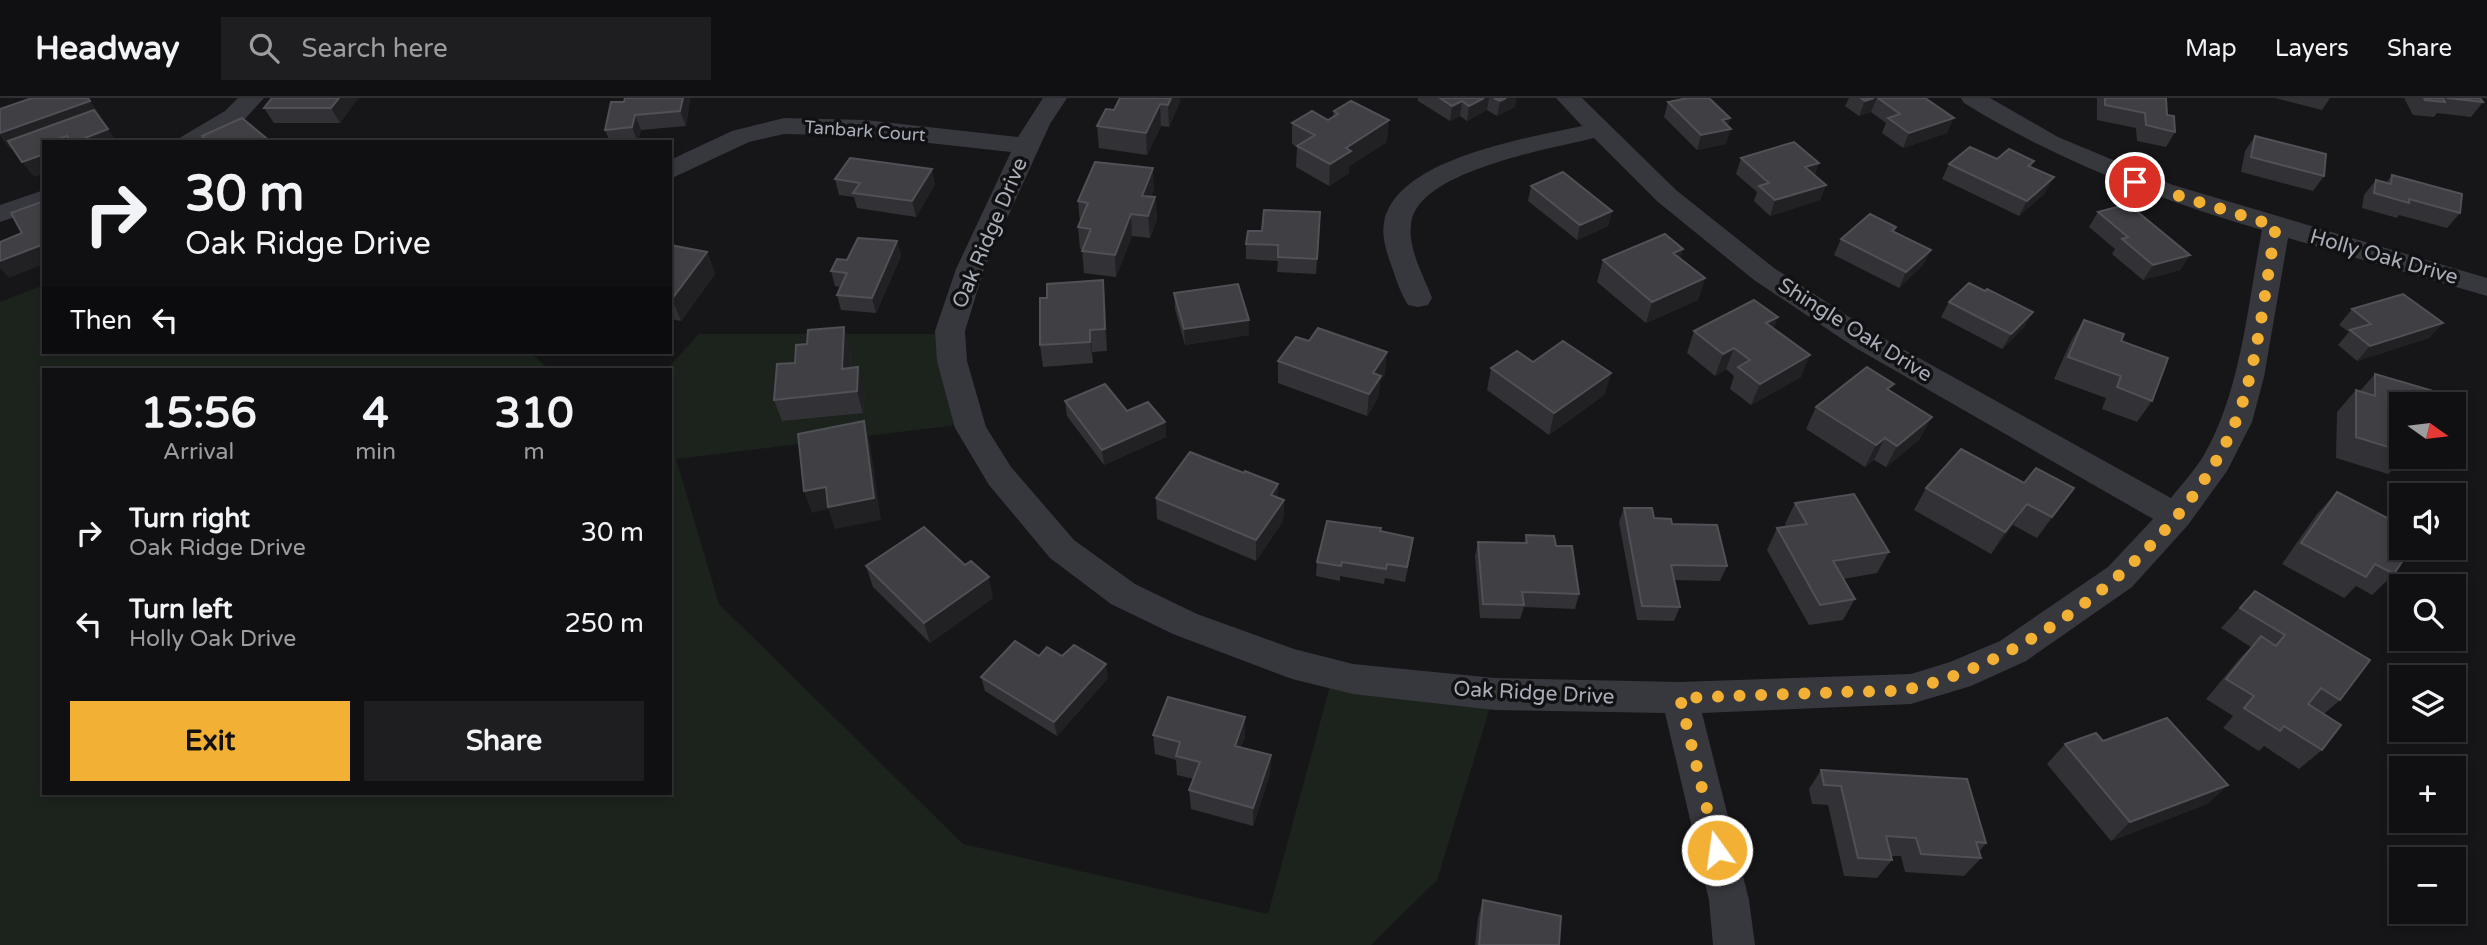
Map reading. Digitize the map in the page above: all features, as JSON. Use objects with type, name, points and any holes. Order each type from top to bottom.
[{"type":"street","points":[[193,140],[234,116],[252,98]]},
{"type":"street","name":"Oak Ridge Drive","points":[[1055,98],[1037,124],[970,269],[950,331],[952,361],[971,428],[1000,476],[1062,549],[1123,594],[1185,624],[1292,664],[1353,679],[1495,694],[1680,698],[1911,689],[1958,675],[2013,651],[2120,577],[2176,516],[2216,463],[2236,422],[2249,377],[2276,226]]},
{"type":"street","name":"Shingle Oak Drive","points":[[1568,98],[1667,196],[1764,274],[1864,340],[2176,516]]},
{"type":"street","name":"Holly Oak Drive","points":[[1973,98],[2043,141],[2135,182],[2487,287]]},
{"type":"street","name":"Tanbark Court","points":[[672,170],[741,136],[784,126],[865,128],[1027,146]]},
{"type":"street","points":[[1418,298],[1404,261],[1397,225],[1407,201],[1421,187],[1442,175],[1497,156],[1598,129]]},
{"type":"street","points":[[0,214],[42,199]]},
{"type":"street","points":[[1680,698],[1730,900],[1734,945]]},
{"type":"shaded area","points":[[42,286],[42,354],[531,354],[548,368],[42,368],[42,795],[672,795],[672,368],[668,368],[699,334],[960,334],[974,423],[676,459],[719,604],[963,844],[1268,914],[1332,679],[1492,701],[1437,880],[1371,945],[0,945],[0,302]]},
{"type":"building","points":[[32,98],[88,98],[90,101],[0,133],[0,109]]},
{"type":"building","points":[[272,98],[339,98],[331,108],[264,108]]},
{"type":"building","points":[[625,98],[683,98],[680,111],[635,115],[632,127],[605,130],[611,102],[624,102]]},
{"type":"building","points":[[1120,98],[1171,98],[1168,105],[1160,104],[1146,133],[1097,126],[1106,109],[1114,110]]},
{"type":"building","points":[[1440,98],[1484,98],[1469,106],[1462,101],[1452,106]]},
{"type":"building","points":[[1709,98],[1730,118],[1722,120],[1731,129],[1701,135],[1668,102]]},
{"type":"building","points":[[1878,98],[1925,98],[1954,118],[1909,133],[1888,118],[1900,114]]},
{"type":"building","points":[[2105,98],[2166,98],[2167,115],[2174,116],[2175,132],[2146,125],[2145,113],[2105,105]]},
{"type":"building","points":[[2424,98],[2443,98],[2445,102],[2425,100]]},
{"type":"building","points":[[2447,98],[2480,98],[2483,102]]},
{"type":"building","points":[[1351,101],[1389,120],[1346,148],[1351,151],[1330,164],[1297,146],[1315,135],[1292,123],[1312,111],[1328,120],[1338,114],[1334,111]]},
{"type":"building","points":[[94,110],[108,129],[80,140],[70,140],[67,136],[56,140],[42,140],[42,155],[22,162],[8,141]]},
{"type":"building","points":[[242,118],[269,140],[207,140],[202,136]]},
{"type":"building","points":[[2255,136],[2326,154],[2324,176],[2251,157]]},
{"type":"building","points":[[1794,142],[1819,163],[1805,167],[1826,185],[1775,200],[1759,186],[1769,183],[1741,158]]},
{"type":"building","points":[[1970,147],[1997,159],[2009,149],[2034,161],[2028,166],[2054,177],[2027,201],[1949,164]]},
{"type":"building","points":[[850,158],[932,169],[912,201],[853,193],[860,183],[835,179]]},
{"type":"building","points":[[1095,162],[1153,168],[1142,196],[1155,197],[1148,216],[1131,214],[1115,255],[1082,251],[1091,229],[1078,227],[1088,203],[1078,201]]},
{"type":"building","points":[[1563,172],[1612,211],[1580,225],[1531,186]]},
{"type":"building","points":[[2392,175],[2462,194],[2460,213],[2374,193],[2376,180],[2391,184]]},
{"type":"building","points":[[42,202],[42,245],[0,261],[0,242],[22,233],[11,213]]},
{"type":"building","points":[[2128,204],[2190,255],[2153,265],[2122,239],[2128,237],[2098,212]]},
{"type":"building","points":[[1264,210],[1320,212],[1317,259],[1278,257],[1278,245],[1246,244],[1248,231],[1262,231]]},
{"type":"building","points":[[1870,214],[1896,227],[1892,231],[1931,250],[1906,272],[1841,239]]},
{"type":"building","points":[[1665,234],[1683,249],[1673,253],[1705,278],[1652,302],[1603,260]]},
{"type":"building","points":[[858,238],[897,241],[872,298],[837,295],[847,273],[831,271],[837,259],[847,260]]},
{"type":"building","points":[[672,245],[707,252],[672,299]]},
{"type":"building","points":[[1103,280],[1105,329],[1090,330],[1090,342],[1040,345],[1040,298],[1047,298],[1047,284]]},
{"type":"building","points":[[1969,283],[2033,312],[2011,334],[1949,302]]},
{"type":"building","points":[[1238,284],[1249,320],[1184,329],[1174,293]]},
{"type":"building","points":[[2403,294],[2443,323],[2370,346],[2350,330],[2371,324],[2352,309]]},
{"type":"building","points":[[1754,300],[1778,317],[1766,323],[1810,355],[1760,384],[1738,367],[1750,360],[1734,348],[1723,354],[1694,331]]},
{"type":"building","points":[[2084,320],[2124,334],[2121,341],[2168,358],[2152,401],[2117,387],[2121,376],[2068,357]]},
{"type":"building","points":[[844,327],[842,369],[858,367],[857,391],[774,400],[777,364],[795,363],[796,345],[807,344],[808,330]]},
{"type":"building","points":[[1318,328],[1387,352],[1373,373],[1381,376],[1369,394],[1278,361],[1296,337],[1309,341]]},
{"type":"building","points":[[1563,341],[1611,373],[1554,413],[1491,368],[1517,351],[1533,362]]},
{"type":"building","points":[[1867,367],[1894,384],[1887,389],[1932,417],[1897,446],[1885,438],[1876,445],[1816,407]]},
{"type":"building","points":[[2375,374],[2437,392],[2389,392],[2389,447],[2356,437],[2356,390],[2375,396]]},
{"type":"building","points":[[1105,384],[1127,411],[1148,402],[1165,422],[1102,450],[1065,401]]},
{"type":"building","points":[[864,421],[874,498],[828,507],[826,487],[804,491],[798,434]]},
{"type":"building","points":[[1961,449],[2024,483],[2036,468],[2074,488],[2052,517],[2027,504],[2005,532],[1926,488]]},
{"type":"building","points":[[1190,452],[1278,484],[1271,495],[1284,500],[1256,540],[1156,498]]},
{"type":"building","points":[[2337,492],[2389,519],[2389,560],[2403,560],[2394,574],[2375,564],[2366,577],[2301,543]]},
{"type":"building","points":[[1854,494],[1889,552],[1833,561],[1855,599],[1820,605],[1777,528],[1807,524],[1795,503]]},
{"type":"building","points":[[1624,508],[1652,508],[1654,518],[1671,519],[1672,524],[1717,525],[1727,566],[1671,565],[1680,607],[1642,606]]},
{"type":"building","points":[[1327,521],[1381,528],[1380,531],[1413,538],[1407,567],[1387,564],[1386,569],[1342,562],[1341,566],[1317,562]]},
{"type":"building","points":[[924,527],[965,565],[971,561],[989,577],[924,623],[866,566]]},
{"type":"building","points":[[1526,535],[1554,536],[1556,546],[1572,546],[1579,594],[1522,592],[1524,605],[1483,604],[1478,542],[1527,543]]},
{"type":"building","points":[[2255,591],[2370,660],[2340,700],[2321,688],[2308,704],[2341,725],[2322,750],[2284,726],[2280,731],[2244,708],[2254,696],[2226,679],[2261,636],[2276,646],[2285,635],[2240,608]]},
{"type":"building","points":[[1015,641],[1039,656],[1047,647],[1062,656],[1074,645],[1106,664],[1054,722],[981,677]]},
{"type":"building","points":[[1168,697],[1245,717],[1235,746],[1271,755],[1253,808],[1189,790],[1200,762],[1176,756],[1180,742],[1153,735]]},
{"type":"building","points":[[2167,718],[2228,785],[2130,822],[2065,744],[2096,733],[2103,741]]},
{"type":"building","points":[[1821,770],[1967,779],[1986,843],[1976,842],[1981,858],[1921,854],[1916,838],[1886,836],[1892,860],[1858,858],[1841,786],[1824,785]]},
{"type":"building","points":[[1483,900],[1561,916],[1559,945],[1479,945]]},
{"type":"route","points":[[1717,850],[1680,698],[1911,689],[1958,675],[2013,651],[2120,577],[2176,516],[2216,463],[2236,422],[2249,377],[2276,226],[2135,182]]}]
